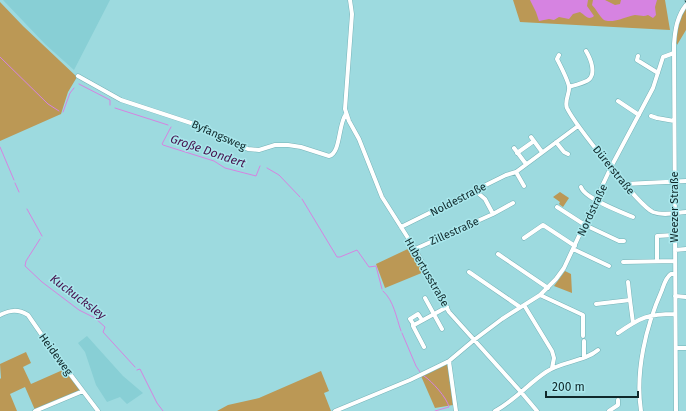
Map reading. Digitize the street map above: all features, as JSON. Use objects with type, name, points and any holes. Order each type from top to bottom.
[{"type":"street","points":[[346,114],[346,86],[352,14],[350,0]]},
{"type":"street","name":"Weezer Straße","points":[[676,411],[674,53],[676,27],[679,15],[686,5]]},
{"type":"street","points":[[559,55],[557,59],[569,87],[592,78],[593,74],[590,57],[586,51]]},
{"type":"street","name":"Nordstraße","points":[[335,411],[410,380],[448,361],[474,340],[548,288],[562,271],[574,248],[611,167],[653,88],[663,57],[674,53]]},
{"type":"street","points":[[638,56],[636,60],[658,73]]},
{"type":"street","name":"Byfangsweg","points":[[78,76],[121,100],[197,125],[245,148],[252,149],[262,149],[275,145],[288,145],[301,147],[332,156],[337,148],[342,123],[346,114]]},
{"type":"street","name":"Dürerstraße","points":[[569,87],[567,108],[578,126],[625,184],[648,209],[660,214],[686,212]]},
{"type":"street","points":[[618,101],[639,115]]},
{"type":"street","name":"Hubertusstraße","points":[[346,114],[359,139],[382,197],[415,249],[450,312],[536,411]]},
{"type":"street","points":[[651,116],[674,121]]},
{"type":"street","points":[[342,123],[349,121]]},
{"type":"street","name":"Noldestraße","points":[[401,227],[506,174],[516,172],[578,126]]},
{"type":"street","points":[[517,153],[532,139],[542,152]]},
{"type":"street","points":[[556,142],[564,152],[568,154]]},
{"type":"street","points":[[514,148],[526,164]]},
{"type":"street","points":[[516,172],[524,186]]},
{"type":"street","points":[[625,184],[686,181]]},
{"type":"street","points":[[580,187],[582,191],[596,201],[633,217]]},
{"type":"street","name":"Zillestraße","points":[[476,190],[478,194],[485,198],[493,214]]},
{"type":"street","name":"Zillestraße","points":[[415,249],[493,214],[513,203]]},
{"type":"street","points":[[557,208],[585,225],[619,241],[624,241]]},
{"type":"street","points":[[524,238],[542,225],[574,248],[609,266]]},
{"type":"street","points":[[657,261],[657,236],[674,235]]},
{"type":"street","points":[[675,250],[686,249]]},
{"type":"street","points":[[498,254],[548,288]]},
{"type":"street","points":[[623,262],[675,261]]},
{"type":"street","points":[[469,272],[522,306],[552,351],[554,358],[552,368]]},
{"type":"street","points":[[640,411],[643,354],[652,315],[668,275],[675,274]]},
{"type":"street","points":[[628,282],[633,323]]},
{"type":"street","points":[[540,294],[583,315],[583,336]]},
{"type":"street","points":[[675,296],[686,297]]},
{"type":"street","points":[[425,298],[442,329]]},
{"type":"street","points":[[596,304],[630,300]]},
{"type":"street","points":[[413,324],[447,307]]},
{"type":"street","name":"Heideweg","points":[[0,315],[8,311],[17,310],[28,315],[98,411]]},
{"type":"street","points":[[422,320],[418,314],[410,319],[424,347]]},
{"type":"street","points":[[618,333],[633,323],[652,315],[675,314]]},
{"type":"street","points":[[584,341],[584,357]]},
{"type":"street","points":[[676,348],[686,348]]},
{"type":"street","points":[[494,411],[552,368],[584,357],[598,350]]},
{"type":"street","points":[[448,361],[456,411]]},
{"type":"street","points":[[35,411],[84,391]]},
{"type":"street","points":[[609,411],[618,405],[618,400]]},
{"type":"street","points":[[345,406],[347,411]]},
{"type":"shaded area","points":[[3,0],[110,0],[74,70],[45,44]]},
{"type":"shaded area","points":[[513,0],[665,0],[670,30],[520,22]]},
{"type":"shaded area","points":[[530,0],[588,0],[587,6],[594,16],[588,18],[580,12],[573,14],[569,19],[559,17],[554,20],[549,19],[539,21]]},
{"type":"shaded area","points":[[593,0],[605,0],[615,5],[620,4],[621,0],[657,0],[655,7],[656,15],[653,18],[648,15],[635,15],[607,21],[602,19],[592,5]]},
{"type":"shaded area","points":[[0,2],[77,77],[68,92],[61,114],[0,141]]},
{"type":"shaded area","points":[[686,8],[686,30],[677,45],[679,25]]},
{"type":"shaded area","points":[[560,192],[569,198],[563,207],[559,204],[560,202],[553,197]]},
{"type":"shaded area","points":[[412,247],[424,272],[385,288],[376,264]]},
{"type":"shaded area","points":[[565,271],[571,274],[572,293],[554,286]]},
{"type":"shaded area","points":[[87,336],[123,376],[143,393],[127,404],[120,397],[107,402],[96,385],[85,352],[78,343]]},
{"type":"shaded area","points":[[26,352],[31,363],[23,367],[31,384],[65,369],[80,389],[79,391],[35,410],[25,387],[10,394],[17,411],[0,411],[0,364]]},
{"type":"shaded area","points":[[448,363],[453,405],[435,408],[421,376]]},
{"type":"shaded area","points":[[321,371],[329,391],[324,393],[331,411],[217,411],[228,405],[259,398]]},
{"type":"waterway","name":"Große Dondert","points":[[0,57],[48,104],[59,111]]},
{"type":"waterway","name":"Große Dondert","points":[[79,84],[110,100],[110,105]]},
{"type":"waterway","name":"Große Dondert","points":[[63,112],[70,93],[74,88]]},
{"type":"waterway","name":"Große Dondert","points":[[115,108],[168,125]]},
{"type":"waterway","name":"Große Dondert","points":[[171,127],[162,144],[163,145],[214,161],[225,168],[256,176],[260,166]]},
{"type":"waterway","name":"Kuckucksley","points":[[0,147],[14,180]]},
{"type":"waterway","name":"Große Dondert","points":[[267,168],[279,175],[300,197]]},
{"type":"waterway","name":"Kuckucksley","points":[[15,183],[19,192]]},
{"type":"waterway","name":"Große Dondert","points":[[302,199],[337,257],[357,250],[369,267],[376,266],[382,289]]},
{"type":"waterway","name":"Kuckucksley","points":[[27,209],[42,236]]},
{"type":"waterway","name":"Kuckucksley","points":[[40,239],[26,261],[25,266],[42,282],[79,310],[95,318],[105,327],[103,332],[135,367]]},
{"type":"waterway","points":[[383,291],[392,304],[401,331]]},
{"type":"waterway","points":[[402,333],[420,372]]},
{"type":"waterway","name":"Kuckucksley","points":[[137,370],[140,369],[157,403],[163,411]]},
{"type":"waterway","points":[[424,376],[439,390],[448,403],[449,407],[435,411]]}]
